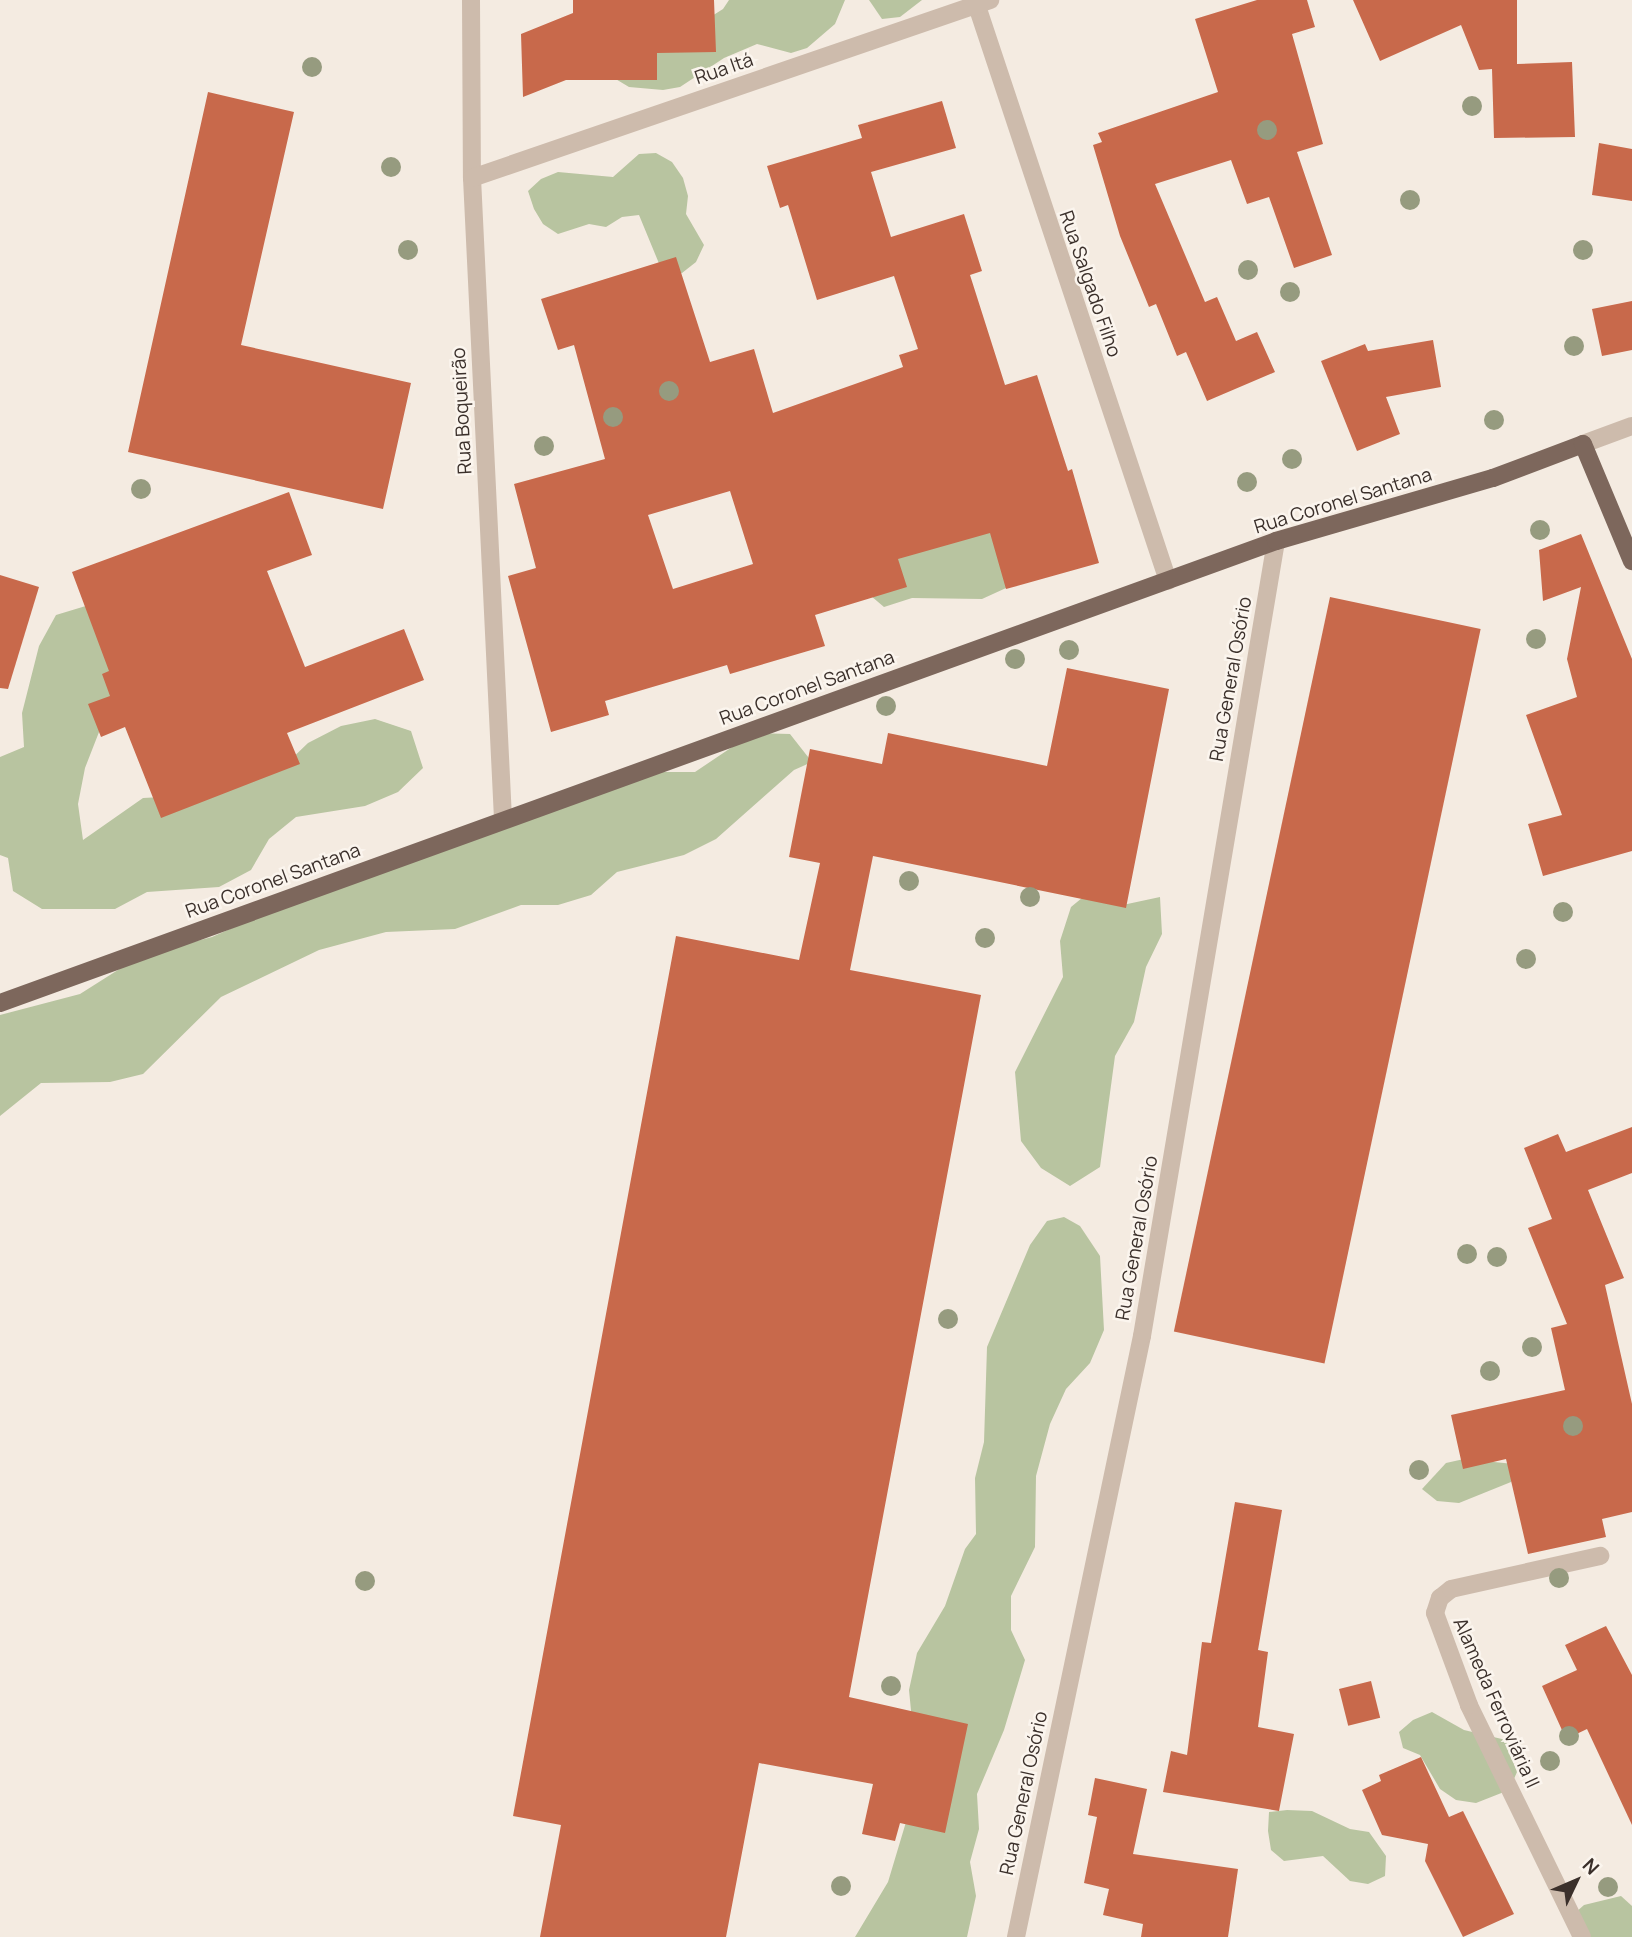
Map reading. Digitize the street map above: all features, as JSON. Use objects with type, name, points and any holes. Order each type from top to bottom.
[{"type":"main road","name":"Rua Coronel Santana","points":[[0,1003],[1276,541],[1493,478],[1583,444]]},
{"type":"main road","points":[[1583,444],[1632,561]]},
{"type":"street","name":"Rua Boqueirão","points":[[471,0],[472,178],[503,819]]},
{"type":"street","name":"Rua Itá","points":[[472,178],[980,2]]},
{"type":"street","name":"Rua Salgado Filho","points":[[980,2],[1168,581]]},
{"type":"street","name":"Rua Coronel Santana","points":[[1583,444],[1632,426]]},
{"type":"street","name":"Rua General Osório","points":[[1016,1937],[1142,1336],[1276,541]]},
{"type":"street","name":"Alameda Ferroviária II","points":[[1582,1937],[1469,1705],[1434,1613],[1440,1598],[1451,1589],[1600,1556]]},
{"type":"green space","points":[[729,0],[845,0],[835,24],[807,48],[791,53],[757,44],[724,58],[680,87],[663,90],[629,87],[614,78],[723,9]]},
{"type":"green space","points":[[869,0],[922,0],[900,17],[882,19]]},
{"type":"green space","points":[[656,153],[672,162],[683,178],[688,196],[686,214],[704,245],[696,262],[682,273],[665,278],[639,215],[622,217],[606,227],[589,224],[558,234],[543,224],[534,209],[528,191],[541,179],[558,172],[613,177],[639,154]]},
{"type":"green space","points":[[989,532],[1007,542],[1017,583],[982,599],[912,598],[884,607],[871,596],[889,557]]},
{"type":"green space","points":[[89,605],[124,668],[85,768],[78,804],[83,840],[143,798],[180,796],[282,768],[308,743],[341,726],[375,719],[411,731],[423,768],[398,792],[365,806],[296,817],[269,839],[251,870],[219,887],[147,892],[115,909],[42,909],[13,891],[8,858],[0,855],[0,757],[24,747],[22,713],[39,646],[56,615]]},
{"type":"green space","points":[[753,733],[790,734],[812,762],[794,770],[716,839],[684,855],[617,872],[591,895],[558,905],[521,905],[455,929],[386,932],[319,950],[221,997],[143,1074],[110,1082],[41,1083],[0,1116],[0,1015],[80,994],[140,956],[212,937],[336,882],[658,772],[695,772]]},
{"type":"green space","points":[[1099,884],[1118,906],[1160,897],[1162,934],[1146,967],[1134,1022],[1115,1056],[1100,1167],[1070,1186],[1041,1168],[1021,1141],[1015,1072],[1063,977],[1060,941],[1071,907]]},
{"type":"green space","points":[[1064,1217],[1080,1226],[1100,1256],[1104,1330],[1090,1363],[1066,1389],[1050,1424],[1036,1476],[1035,1547],[1011,1596],[1011,1630],[1025,1660],[1004,1730],[977,1794],[979,1829],[970,1862],[976,1896],[967,1937],[855,1937],[888,1882],[918,1782],[909,1690],[917,1653],[945,1606],[965,1549],[976,1534],[975,1478],[984,1442],[987,1347],[1030,1245],[1047,1221]]},
{"type":"green space","points":[[1464,1459],[1524,1465],[1511,1482],[1459,1503],[1437,1501],[1422,1489],[1446,1463]]},
{"type":"green space","points":[[1432,1712],[1464,1730],[1506,1740],[1517,1772],[1509,1790],[1476,1803],[1456,1800],[1440,1789],[1420,1755],[1403,1748],[1399,1732],[1413,1720]]},
{"type":"green space","points":[[1312,1811],[1350,1829],[1369,1832],[1386,1856],[1385,1876],[1368,1884],[1350,1881],[1323,1856],[1284,1861],[1271,1850],[1269,1812]]},
{"type":"green space","points":[[1621,1896],[1632,1906],[1632,1937],[1573,1937],[1575,1913],[1584,1905]]},
{"type":"building","points":[[573,0],[714,0],[716,52],[657,53],[657,80],[566,80],[523,97],[521,34],[573,13]]},
{"type":"building","points":[[1257,0],[1307,0],[1315,27],[1292,34],[1323,144],[1297,152],[1332,255],[1294,268],[1269,197],[1247,204],[1231,160],[1155,184],[1205,302],[1217,297],[1236,341],[1257,332],[1275,372],[1207,401],[1186,352],[1177,356],[1156,304],[1149,307],[1120,236],[1093,145],[1102,142],[1098,133],[1218,92],[1195,19]]},
{"type":"building","points":[[1353,0],[1517,0],[1517,64],[1572,62],[1575,137],[1494,138],[1492,69],[1479,70],[1461,25],[1380,61]]},
{"type":"building","points":[[208,92],[294,112],[241,345],[411,383],[383,509],[128,452]]},
{"type":"building","points":[[942,101],[956,148],[871,172],[891,237],[964,214],[982,271],[970,275],[1005,385],[1037,375],[1068,471],[1072,469],[1099,563],[1006,589],[990,533],[898,559],[907,587],[815,615],[825,646],[730,674],[727,665],[605,701],[609,715],[551,732],[508,576],[536,568],[514,484],[605,459],[574,345],[558,350],[541,299],[676,257],[710,362],[754,349],[773,413],[903,367],[899,355],[918,349],[894,276],[817,300],[788,205],[780,208],[767,166],[862,138],[858,125]],"holes":[[[730,491],[753,564],[673,589],[648,515]]]},
{"type":"building","points":[[1599,143],[1632,149],[1632,201],[1592,195]]},
{"type":"building","points":[[1632,301],[1632,350],[1602,356],[1592,309]]},
{"type":"building","points":[[1433,340],[1441,387],[1386,397],[1400,434],[1357,451],[1321,361],[1365,344],[1368,351]]},
{"type":"building","points":[[289,492],[312,555],[267,571],[305,667],[404,629],[424,680],[287,733],[300,764],[161,818],[125,727],[101,737],[88,704],[110,696],[102,674],[109,671],[72,572]]},
{"type":"building","points":[[1581,534],[1632,659],[1632,851],[1543,876],[1528,824],[1562,815],[1526,715],[1577,697],[1567,659],[1581,587],[1543,601],[1539,550]]},
{"type":"building","points":[[0,575],[39,587],[8,689],[0,688]]},
{"type":"building","points":[[1330,597],[1481,629],[1324,1364],[1174,1332]]},
{"type":"building","points":[[1067,668],[1169,689],[1126,908],[873,856],[850,970],[981,995],[849,1697],[968,1724],[945,1833],[900,1823],[895,1841],[862,1834],[873,1784],[759,1763],[726,1937],[540,1937],[561,1825],[513,1816],[676,936],[799,960],[820,863],[789,857],[810,749],[882,764],[888,733],[1047,766]]},
{"type":"building","points":[[1632,1127],[1632,1173],[1588,1190],[1624,1278],[1605,1285],[1632,1404],[1632,1512],[1602,1519],[1606,1537],[1528,1554],[1506,1459],[1463,1469],[1451,1415],[1565,1390],[1551,1328],[1567,1324],[1528,1228],[1552,1219],[1524,1148],[1558,1134],[1566,1152]]},
{"type":"building","points":[[1235,1502],[1282,1510],[1258,1650],[1268,1652],[1258,1727],[1294,1734],[1279,1811],[1163,1792],[1171,1751],[1187,1755],[1202,1642],[1211,1643]]},
{"type":"building","points":[[1606,1626],[1632,1675],[1632,1825],[1587,1729],[1566,1739],[1542,1686],[1577,1670],[1565,1645]]},
{"type":"building","points":[[1371,1681],[1380,1718],[1348,1726],[1339,1689]]},
{"type":"building","points":[[1421,1757],[1449,1817],[1463,1811],[1514,1914],[1463,1937],[1425,1861],[1428,1844],[1382,1835],[1362,1790],[1381,1781],[1379,1775]]},
{"type":"building","points":[[1095,1778],[1147,1789],[1133,1854],[1238,1869],[1228,1937],[1141,1937],[1143,1924],[1103,1915],[1109,1889],[1084,1883],[1097,1817],[1088,1815]]}]
